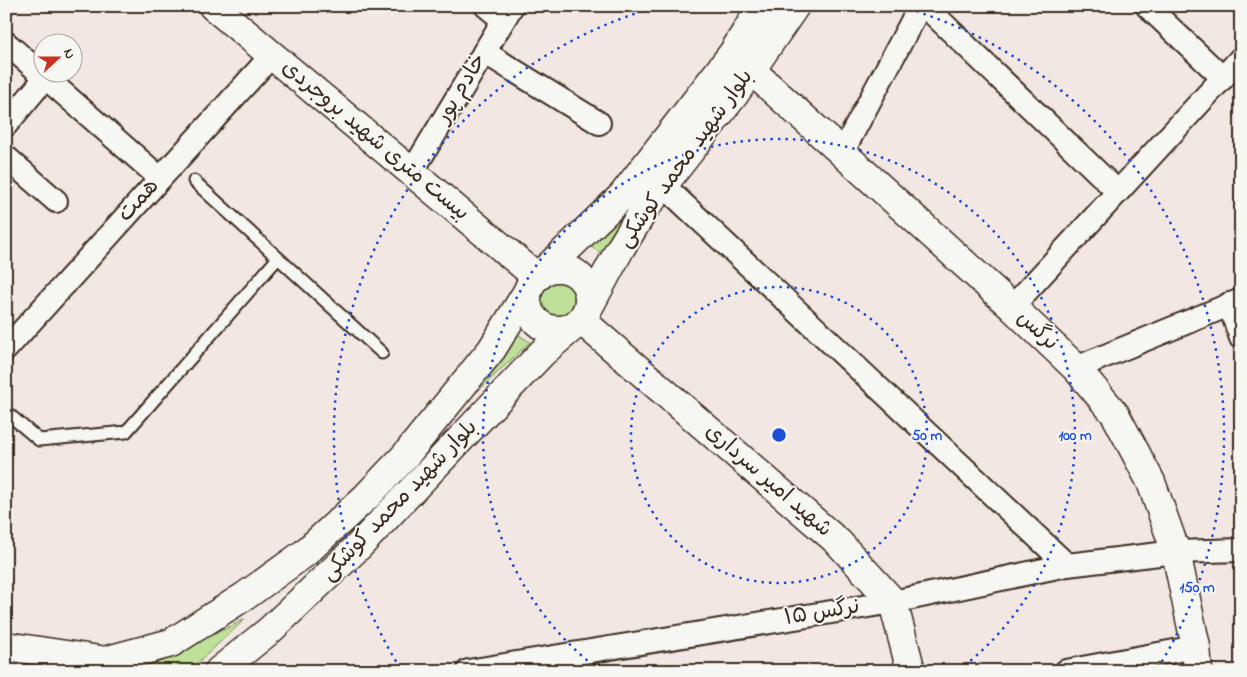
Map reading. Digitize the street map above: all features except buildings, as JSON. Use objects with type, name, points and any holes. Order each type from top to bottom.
[{"type":"main road","name":"بیست متری شهید بروجردی","points":[[213,6],[412,172],[535,280]]},
{"type":"main road","name":"بلوار شهید محمد کوشکی","points":[[74,671],[104,660],[171,643],[245,596],[305,553],[366,497],[405,456],[492,350],[535,280],[622,196],[733,53],[762,6]]},
{"type":"main road","name":"بلوار شهید محمد کوشکی","points":[[219,671],[270,630],[359,546],[542,353],[580,321],[646,207],[734,96],[794,6]]},
{"type":"main road","name":"نرگس","points":[[751,70],[1012,307],[1076,368],[1114,414],[1151,482],[1176,552],[1197,659]]},
{"type":"main road","points":[[558,268],[576,274],[587,288],[589,298],[588,307],[580,321],[566,329],[557,330],[539,323],[529,308],[528,298],[535,280],[548,270],[558,268]]},
{"type":"main road","name":"شهید امیر سرداری","points":[[580,321],[838,542],[893,602],[911,671]]},
{"type":"main road","points":[[6,646],[104,660]]},
{"type":"street","points":[[486,6],[507,13]]},
{"type":"street","points":[[842,152],[920,6]]},
{"type":"street","points":[[925,6],[1118,192]]},
{"type":"street","points":[[1146,6],[1223,78]]},
{"type":"street","name":"خادم پور","points":[[412,172],[507,13]]},
{"type":"street","points":[[6,42],[32,65]]},
{"type":"street","points":[[484,52],[599,123]]},
{"type":"street","name":"همت","points":[[6,349],[272,55]]},
{"type":"street","points":[[1012,307],[1241,58]]},
{"type":"street","points":[[6,125],[42,82]]},
{"type":"street","points":[[52,82],[160,178]]},
{"type":"street","points":[[6,157],[56,201]]},
{"type":"street","points":[[664,184],[1067,565]]},
{"type":"street","points":[[1076,368],[1235,302],[1241,338]]},
{"type":"street","name":"نرگس ۱۵","points":[[468,671],[893,602],[1067,565],[1176,552],[1241,550]]},
{"type":"street","points":[[1066,671],[1197,659]]},
{"type":"lane","points":[[194,181],[382,353]]},
{"type":"lane","points":[[6,412],[39,440],[126,432],[278,258]]},
{"type":"green space","points":[[639,198],[606,256],[589,246]]},
{"type":"green space","points":[[559,277],[574,283],[580,298],[574,313],[559,319],[544,313],[538,298],[544,283]]},
{"type":"green space","points":[[516,333],[530,342],[477,392]]},
{"type":"green space","points":[[245,619],[189,671],[116,671],[173,655]]}]
